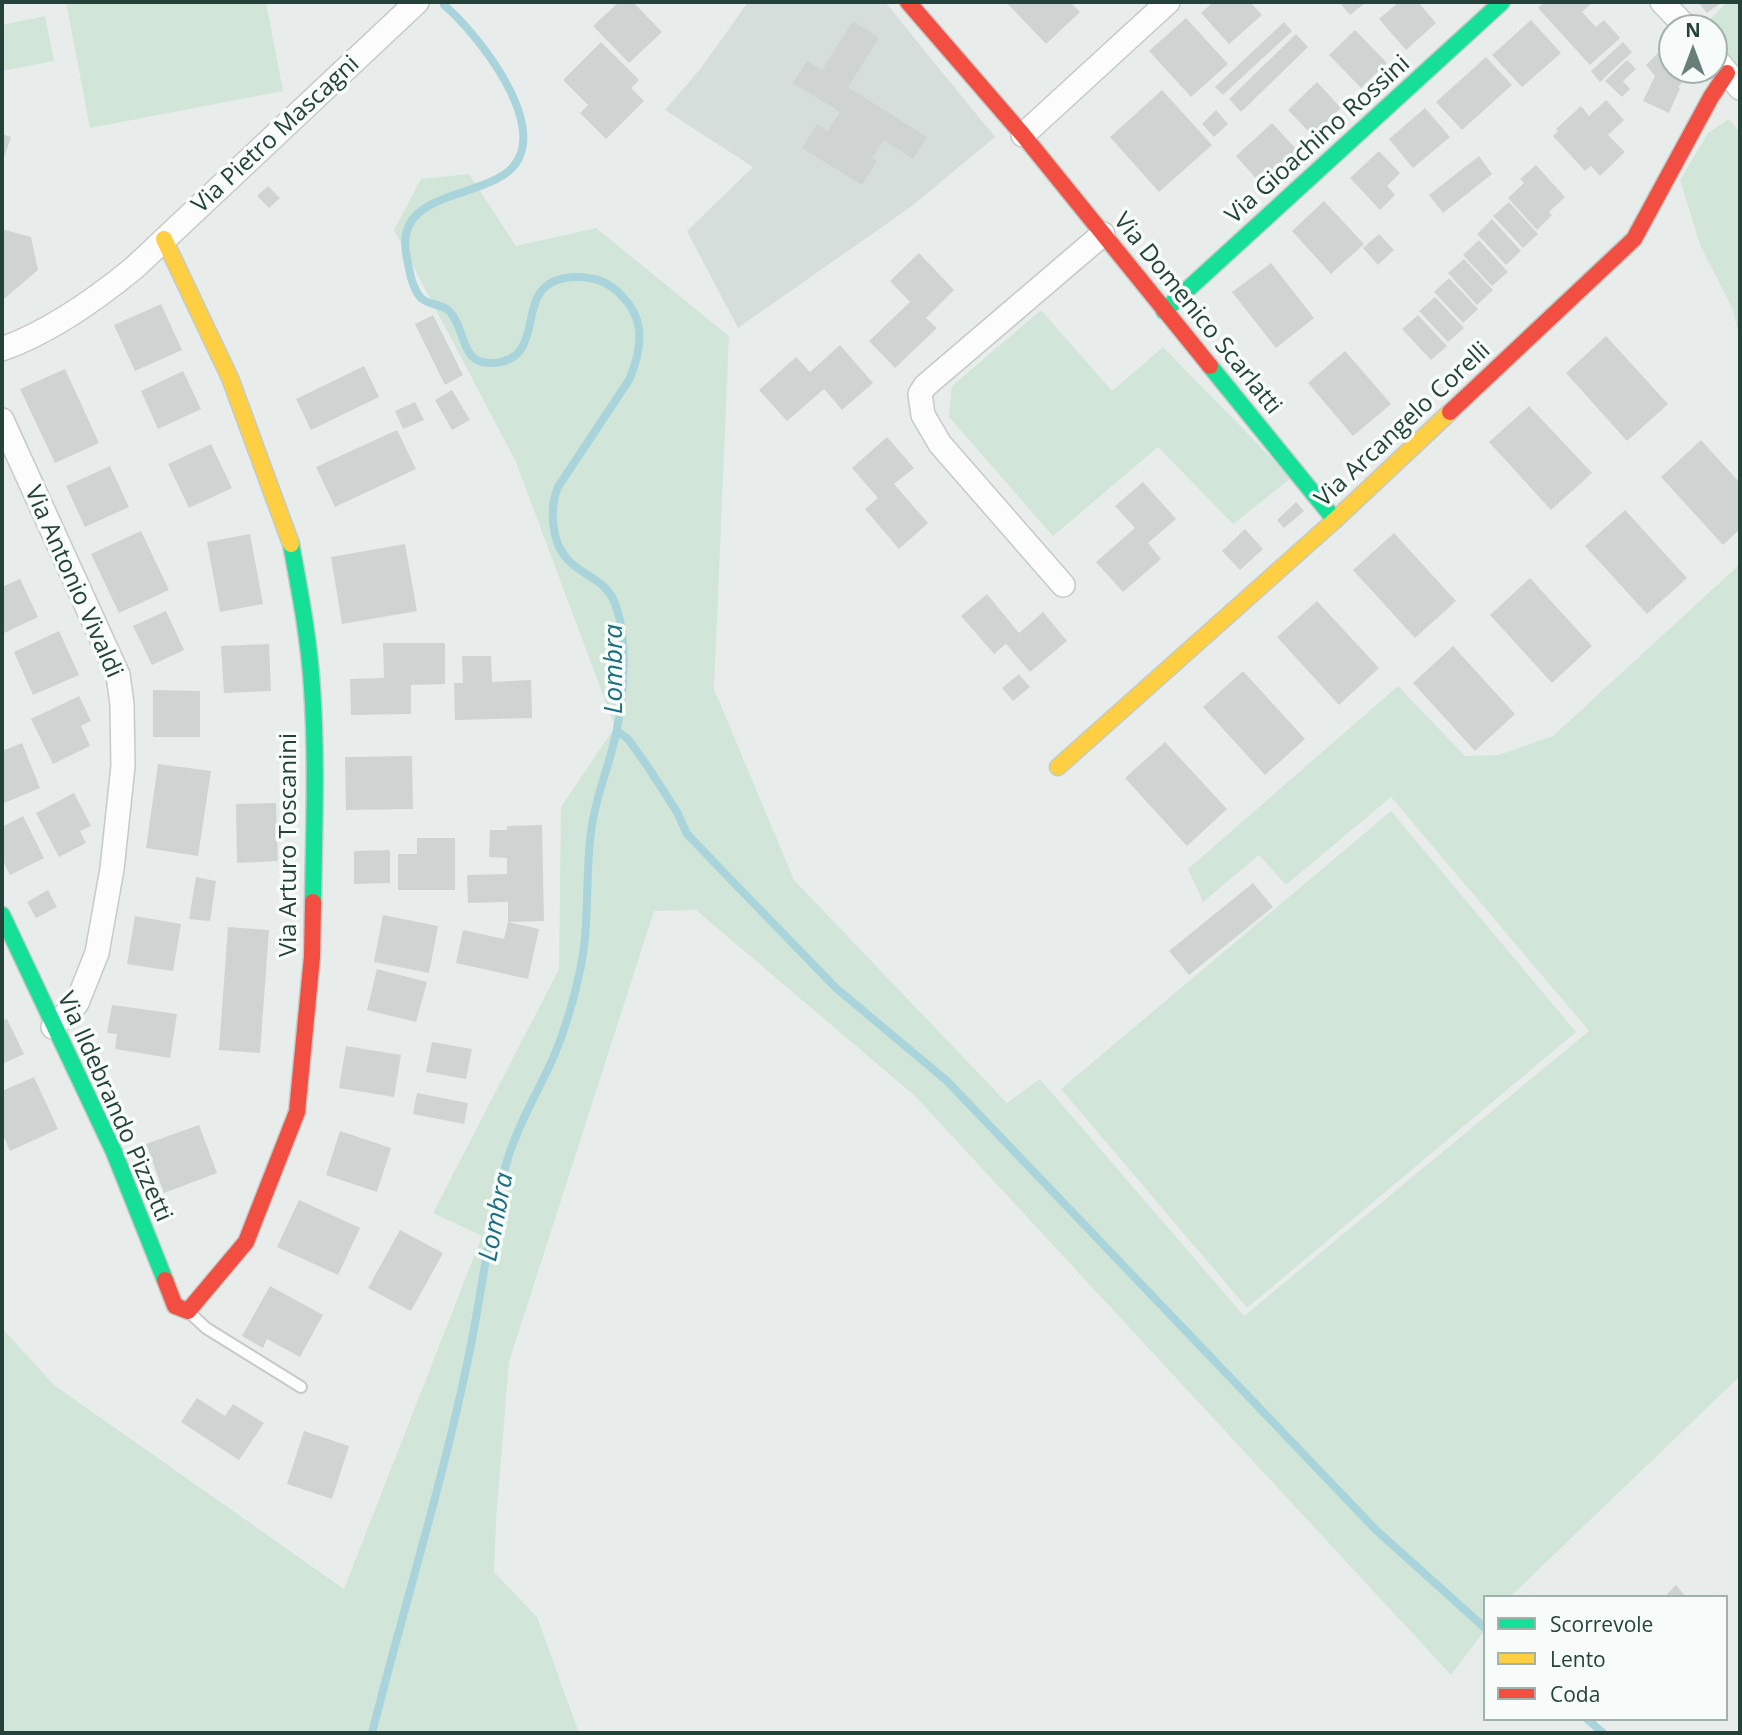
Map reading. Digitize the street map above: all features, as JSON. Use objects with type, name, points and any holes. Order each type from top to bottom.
[{"type":"street","name":"Via Domenico Scarlatti","points":[[908,2],[1023,135],[1335,520]]},
{"type":"street","points":[[1023,135],[1168,2]]},
{"type":"street","name":"Via Gioachino Rossini","points":[[1164,311],[1502,2]]},
{"type":"street","name":"Via Pietro Mascagni","points":[[2,349],[21,342],[101,295],[134,268],[414,5]]},
{"type":"street","name":"Via Arcangelo Corelli","points":[[1058,767],[1335,520],[1634,239],[1720,84]]},
{"type":"street","points":[[1063,585],[940,444],[923,415],[920,394],[925,386],[1103,234]]},
{"type":"street","name":"Via Arturo Toscanini","points":[[164,239],[230,378],[290,538],[301,596],[312,687],[315,785],[312,957],[297,1112],[246,1242],[188,1311]]},
{"type":"street","name":"Via Antonio Vivaldi","points":[[2,421],[118,675],[122,704],[123,766],[112,869],[97,953],[77,1003],[53,1027]]},
{"type":"street","name":"Via Ildebrando Pizzetti","points":[[2,915],[114,1152],[175,1306],[188,1311]]},
{"type":"lane","points":[[188,1311],[206,1328],[301,1387]]},
{"type":"shaded area","points":[[748,2],[885,2],[995,137],[912,206],[738,328],[687,231],[753,167],[665,110],[701,68]]},
{"type":"green space","points":[[66,2],[266,2],[283,91],[90,128]]},
{"type":"green space","points":[[1727,2],[1740,2],[1740,71],[1728,58],[1728,14],[1715,14]]},
{"type":"green space","points":[[45,16],[54,61],[2,71],[2,25]]},
{"type":"green space","points":[[1729,119],[1740,132],[1740,340],[1733,310],[1700,245],[1680,180],[1708,133]]},
{"type":"green space","points":[[469,174],[516,246],[596,228],[729,336],[714,689],[794,880],[1007,1103],[1040,1079],[1244,1316],[1589,1031],[1391,797],[1286,885],[1259,855],[1203,902],[1188,869],[1398,686],[1465,756],[1499,755],[1553,736],[1740,564],[1740,1376],[1512,1595],[1483,1595],[1483,1633],[1451,1675],[915,1096],[696,910],[654,911],[509,1362],[494,1572],[537,1617],[579,1733],[2,1733],[2,1328],[54,1385],[344,1589],[482,1236],[433,1213],[559,969],[561,807],[615,727],[516,462],[394,230],[421,179]]},
{"type":"green space","points":[[1041,310],[1112,391],[1163,347],[1291,478],[1233,524],[1158,447],[1053,536],[949,417],[952,386]]},
{"type":"green space","points":[[1391,811],[1576,1032],[1247,1308],[1061,1089]]},
{"type":"building","points":[[619,2],[633,2],[662,32],[629,63],[593,26]]},
{"type":"building","points":[[1006,2],[1070,2],[1080,12],[1046,44]]},
{"type":"building","points":[[1213,2],[1250,2],[1262,15],[1229,44],[1201,13]]},
{"type":"building","points":[[1339,2],[1366,2],[1350,15]]},
{"type":"building","points":[[1399,2],[1418,2],[1436,23],[1406,50],[1379,19]]},
{"type":"building","points":[[1544,2],[1593,2],[1582,12],[1596,27],[1604,20],[1620,38],[1590,65],[1538,8]]},
{"type":"building","points":[[1698,2],[1722,2],[1707,13]]},
{"type":"building","points":[[1186,18],[1228,64],[1191,97],[1149,51]]},
{"type":"building","points":[[1531,20],[1561,53],[1522,87],[1492,55]]},
{"type":"building","points":[[853,21],[879,38],[848,87],[927,137],[913,159],[884,140],[872,158],[877,161],[862,185],[802,148],[817,124],[828,131],[840,112],[793,83],[807,61],[822,70]]},
{"type":"building","points":[[1284,22],[1292,31],[1223,95],[1215,87]]},
{"type":"building","points":[[1355,30],[1387,63],[1361,88],[1329,55]]},
{"type":"building","points":[[1296,34],[1308,47],[1241,112],[1229,99]]},
{"type":"building","points":[[601,42],[639,80],[631,88],[644,101],[606,139],[580,113],[588,105],[563,80]]},
{"type":"building","points":[[1623,42],[1632,52],[1600,82],[1591,71]]},
{"type":"building","points":[[1658,53],[1658,84],[1681,84],[1669,113],[1643,101],[1655,76],[1646,65]]},
{"type":"building","points":[[1486,57],[1512,85],[1462,130],[1436,102]]},
{"type":"building","points":[[1627,60],[1636,69],[1623,81],[1630,89],[1622,97],[1605,81]]},
{"type":"building","points":[[1317,82],[1341,108],[1312,135],[1288,110]]},
{"type":"building","points":[[1162,90],[1212,145],[1159,192],[1110,137]]},
{"type":"building","points":[[1606,100],[1624,120],[1608,135],[1625,152],[1600,176],[1591,166],[1585,171],[1553,136],[1558,131],[1556,129],[1581,106],[1589,116]]},
{"type":"building","points":[[1425,108],[1450,137],[1413,168],[1389,139]]},
{"type":"building","points":[[1216,110],[1228,124],[1214,137],[1202,124]]},
{"type":"building","points":[[1272,123],[1298,151],[1261,184],[1236,156]]},
{"type":"building","points":[[2,134],[11,137],[2,163]]},
{"type":"building","points":[[1379,151],[1400,173],[1387,186],[1395,195],[1380,210],[1350,178]]},
{"type":"building","points":[[1479,156],[1492,174],[1443,213],[1429,195]]},
{"type":"building","points":[[1536,165],[1565,197],[1549,212],[1552,215],[1537,230],[1508,198],[1524,183],[1520,179]]},
{"type":"building","points":[[268,186],[280,198],[269,208],[257,196]]},
{"type":"building","points":[[1324,201],[1364,244],[1331,274],[1292,231]]},
{"type":"building","points":[[1509,202],[1538,234],[1523,248],[1493,216]]},
{"type":"building","points":[[1492,219],[1521,251],[1506,265],[1477,234]]},
{"type":"building","points":[[2,229],[31,237],[38,270],[4,299],[2,298]]},
{"type":"building","points":[[1379,234],[1394,250],[1378,265],[1363,248]]},
{"type":"building","points":[[1479,240],[1508,272],[1492,286],[1463,255]]},
{"type":"building","points":[[919,253],[954,290],[926,318],[937,328],[895,368],[869,341],[910,302],[890,281]]},
{"type":"building","points":[[1464,259],[1493,290],[1477,305],[1448,273]]},
{"type":"building","points":[[1271,263],[1314,318],[1276,348],[1232,292]]},
{"type":"building","points":[[1449,278],[1478,309],[1463,323],[1434,292]]},
{"type":"building","points":[[1435,297],[1464,328],[1448,342],[1419,311]]},
{"type":"building","points":[[161,304],[182,350],[135,371],[114,325]]},
{"type":"building","points":[[433,315],[463,375],[445,385],[415,324]]},
{"type":"building","points":[[1418,315],[1447,346],[1431,360],[1402,329]]},
{"type":"building","points":[[1606,336],[1668,404],[1627,441],[1566,373]]},
{"type":"building","points":[[840,345],[873,383],[842,410],[824,389],[787,421],[759,390],[796,357],[810,372]]},
{"type":"building","points":[[1345,351],[1391,404],[1353,436],[1308,383]]},
{"type":"building","points":[[364,366],[379,397],[311,430],[296,399]]},
{"type":"building","points":[[65,369],[99,443],[55,463],[20,389]]},
{"type":"building","points":[[183,371],[201,409],[158,429],[141,391]]},
{"type":"building","points":[[452,390],[470,420],[452,430],[435,400]]},
{"type":"building","points":[[415,402],[424,420],[403,429],[395,411]]},
{"type":"building","points":[[1529,406],[1592,473],[1551,510],[1489,442]]},
{"type":"building","points":[[397,430],[416,469],[335,507],[316,467]]},
{"type":"building","points":[[887,437],[914,468],[894,484],[928,523],[899,549],[865,509],[878,498],[852,468]]},
{"type":"building","points":[[1701,440],[1740,483],[1740,529],[1723,545],[1661,477]]},
{"type":"building","points":[[211,444],[232,488],[189,508],[168,464]]},
{"type":"building","points":[[110,466],[129,507],[85,527],[66,486]]},
{"type":"building","points":[[1143,482],[1176,519],[1148,543],[1161,559],[1123,592],[1096,562],[1135,528],[1115,506]]},
{"type":"building","points":[[1296,502],[1304,511],[1284,528],[1277,520]]},
{"type":"building","points":[[1625,510],[1687,578],[1647,614],[1585,546]]},
{"type":"building","points":[[1245,529],[1263,549],[1240,570],[1222,551]]},
{"type":"building","points":[[141,531],[169,590],[119,613],[91,554]]},
{"type":"building","points":[[1394,533],[1456,601],[1415,638],[1353,570]]},
{"type":"building","points":[[250,534],[263,604],[220,612],[207,542]]},
{"type":"building","points":[[405,544],[417,611],[342,624],[331,557]]},
{"type":"building","points":[[1530,578],[1592,646],[1552,683],[1490,615]]},
{"type":"building","points":[[20,579],[38,617],[2,634],[2,587]]},
{"type":"building","points":[[987,594],[1019,633],[1043,612],[1067,641],[1030,672],[1006,644],[994,654],[961,616]]},
{"type":"building","points":[[1317,601],[1379,668],[1339,705],[1277,637]]},
{"type":"building","points":[[166,611],[184,650],[152,665],[133,626]]},
{"type":"building","points":[[59,631],[79,675],[33,695],[14,652]]},
{"type":"building","points":[[383,643],[445,643],[445,684],[411,685],[411,714],[351,715],[350,679],[384,678]]},
{"type":"building","points":[[269,644],[271,691],[224,693],[221,646]]},
{"type":"building","points":[[1453,646],[1515,714],[1475,751],[1413,683]]},
{"type":"building","points":[[462,656],[491,656],[492,682],[531,680],[532,718],[455,720],[454,683],[463,683]]},
{"type":"building","points":[[1243,671],[1305,739],[1265,775],[1203,707]]},
{"type":"building","points":[[1019,674],[1030,687],[1013,701],[1002,688]]},
{"type":"building","points":[[153,690],[200,691],[200,737],[153,737]]},
{"type":"building","points":[[79,696],[91,721],[81,726],[90,746],[53,764],[31,719]]},
{"type":"building","points":[[1165,742],[1227,809],[1187,846],[1125,778]]},
{"type":"building","points":[[22,743],[40,788],[2,804],[2,751]]},
{"type":"building","points":[[412,756],[413,809],[346,810],[345,757]]},
{"type":"building","points":[[158,764],[211,771],[198,856],[146,848]]},
{"type":"building","points":[[74,793],[91,826],[80,831],[86,843],[59,857],[36,813]]},
{"type":"building","points":[[276,803],[278,861],[237,863],[236,804]]},
{"type":"building","points":[[23,816],[44,858],[10,875],[2,859],[2,827]]},
{"type":"building","points":[[542,825],[544,921],[508,922],[508,902],[468,903],[467,875],[507,874],[507,858],[489,857],[490,830],[507,830],[507,826]]},
{"type":"building","points":[[417,838],[455,838],[455,890],[398,890],[398,854],[417,854]]},
{"type":"building","points":[[390,850],[390,883],[354,884],[354,851]]},
{"type":"building","points":[[196,877],[216,881],[210,921],[189,919]]},
{"type":"building","points":[[1253,883],[1273,907],[1189,975],[1169,951]]},
{"type":"building","points":[[48,890],[57,907],[36,918],[27,902]]},
{"type":"building","points":[[383,915],[438,926],[429,973],[374,962]]},
{"type":"building","points":[[135,916],[181,924],[173,971],[127,964]]},
{"type":"building","points":[[508,922],[539,929],[528,979],[456,963],[463,930],[504,939]]},
{"type":"building","points":[[228,927],[269,930],[260,1053],[219,1050]]},
{"type":"building","points":[[377,969],[427,982],[416,1022],[367,1010]]},
{"type":"building","points":[[112,1005],[177,1014],[170,1058],[115,1049],[117,1034],[107,1033]]},
{"type":"building","points":[[7,1019],[24,1054],[2,1064],[2,1021]]},
{"type":"building","points":[[432,1042],[472,1049],[466,1079],[426,1072]]},
{"type":"building","points":[[346,1046],[401,1055],[394,1097],[339,1088]]},
{"type":"building","points":[[34,1077],[58,1129],[10,1151],[2,1133],[2,1091]]},
{"type":"building","points":[[417,1093],[468,1103],[464,1124],[413,1114]]},
{"type":"building","points":[[199,1125],[217,1173],[164,1193],[146,1144]]},
{"type":"building","points":[[340,1131],[391,1148],[377,1192],[326,1175]]},
{"type":"building","points":[[299,1200],[360,1228],[338,1275],[277,1247]]},
{"type":"building","points":[[400,1230],[443,1253],[411,1311],[368,1288]]},
{"type":"building","points":[[270,1286],[323,1315],[300,1357],[267,1339],[263,1348],[242,1336]]},
{"type":"building","points":[[197,1398],[225,1416],[233,1404],[264,1423],[239,1460],[181,1422]]},
{"type":"building","points":[[304,1431],[349,1446],[332,1499],[287,1484]]},
{"type":"building","points":[[1676,1585],[1684,1595],[1666,1595]]},
{"type":"waterway","name":"Lombra","points":[[372,1733],[457,1410],[501,1183],[518,1132],[562,1036],[583,956],[592,825],[617,729],[622,698],[623,646],[618,613],[609,592],[569,561],[558,545],[553,526],[553,505],[558,487],[629,380],[636,362],[639,342],[637,320],[625,299],[603,282],[580,277],[557,280],[543,289],[535,302],[522,348],[511,358],[493,363],[482,362],[469,352],[455,318],[449,311],[424,301],[415,289],[407,258],[406,236],[412,220],[425,208],[498,178],[512,168],[522,150],[523,129],[505,81],[474,36],[444,5]]},
{"type":"waterway","points":[[617,731],[628,739],[648,767],[677,812],[687,834],[736,885],[836,988],[947,1081],[1376,1530],[1483,1626]]},
{"type":"waterway","points":[[1589,1721],[1603,1733]]},
{"type":"traffic: fast","points":[[1164,311],[1502,2]]},
{"type":"traffic: fast","points":[[1210,366],[1335,520]]},
{"type":"traffic: fast","points":[[291,544],[306,633],[314,714],[313,902]]},
{"type":"traffic: fast","points":[[2,915],[114,1152],[165,1280]]},
{"type":"traffic: slow","points":[[164,239],[230,378],[291,544]]},
{"type":"traffic: slow","points":[[1058,767],[1335,520],[1450,412]]},
{"type":"traffic: jam","points":[[908,2],[1023,135],[1210,366]]},
{"type":"traffic: jam","points":[[1450,412],[1634,239],[1720,84]]},
{"type":"traffic: jam","points":[[165,1280],[175,1306],[188,1311],[246,1242],[297,1112],[312,957],[313,902]]}]
